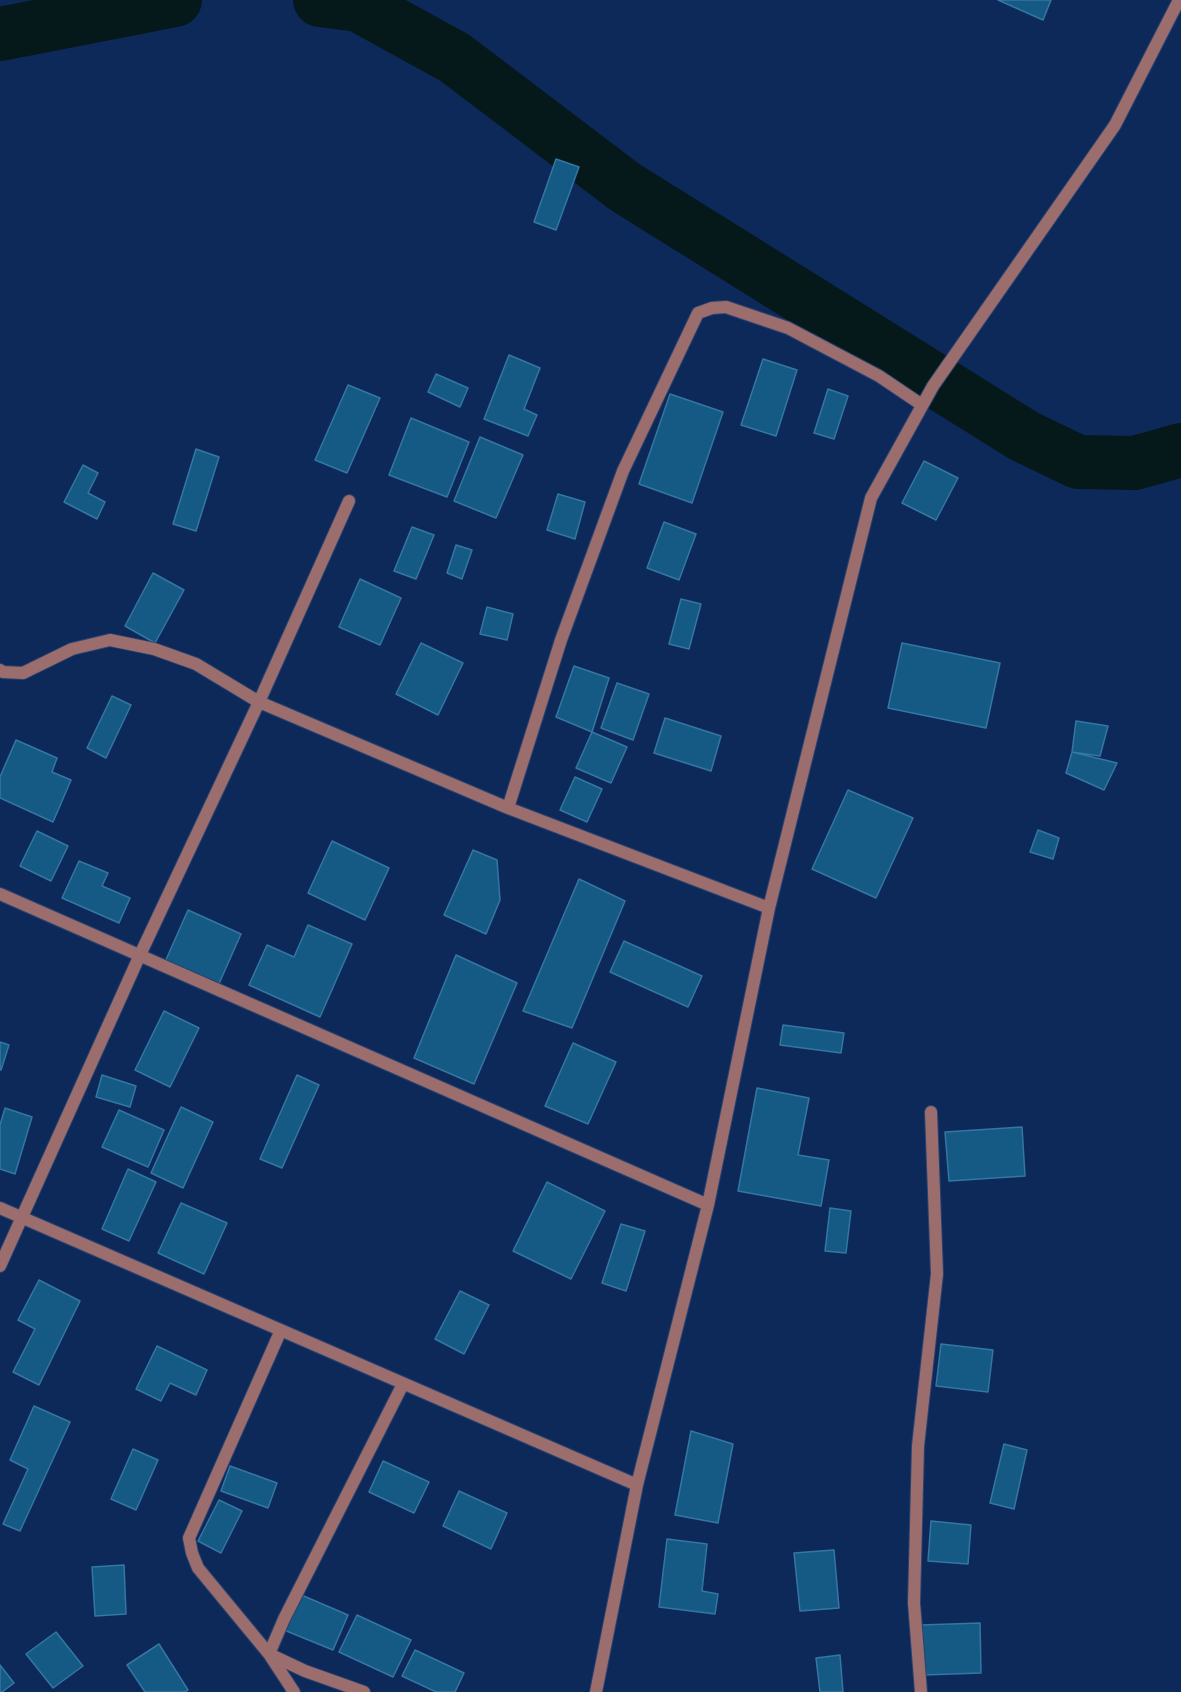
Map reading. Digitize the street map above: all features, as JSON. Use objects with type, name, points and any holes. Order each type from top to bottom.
[{"type":"street","points":[[596,1692],[637,1485],[708,1205],[769,908],[871,498],[933,386],[1115,125],[1179,0]]},
{"type":"street","points":[[508,808],[561,640],[623,471],[698,313],[726,306],[788,328],[879,376],[922,405]]},
{"type":"street","points":[[0,1266],[349,501]]},
{"type":"street","points":[[0,670],[23,673],[72,649],[110,640],[154,649],[196,664],[259,702],[508,808],[769,908]]},
{"type":"street","points":[[0,894],[708,1205]]},
{"type":"street","points":[[921,1692],[914,1592],[918,1446],[937,1274],[932,1112]]},
{"type":"street","points":[[0,1208],[637,1485]]},
{"type":"street","points":[[281,1330],[189,1538],[198,1568],[269,1654],[294,1692]]},
{"type":"street","points":[[269,1654],[289,1609],[403,1384]]},
{"type":"street","points":[[269,1654],[305,1671],[364,1692]]},
{"type":"building","points":[[998,0],[1051,0],[1043,20]]},
{"type":"building","points":[[556,159],[579,167],[556,230],[534,222]]},
{"type":"building","points":[[509,355],[540,368],[524,409],[537,415],[528,436],[484,419]]},
{"type":"building","points":[[763,359],[797,370],[776,436],[741,425]]},
{"type":"building","points":[[436,374],[468,388],[460,407],[428,392]]},
{"type":"building","points":[[348,385],[380,398],[347,473],[315,460]]},
{"type":"building","points":[[828,389],[848,396],[834,439],[814,433]]},
{"type":"building","points":[[670,394],[723,412],[692,503],[639,484]]},
{"type":"building","points":[[411,418],[469,442],[447,497],[389,475]]},
{"type":"building","points":[[480,437],[523,455],[496,518],[454,501]]},
{"type":"building","points":[[196,449],[219,457],[196,531],[173,524]]},
{"type":"building","points":[[924,461],[958,478],[936,520],[902,503]]},
{"type":"building","points":[[83,465],[98,473],[88,493],[105,502],[97,519],[64,502]]},
{"type":"building","points":[[558,494],[585,502],[575,539],[547,530]]},
{"type":"building","points":[[664,522],[696,534],[679,580],[647,568]]},
{"type":"building","points":[[412,527],[434,535],[416,579],[394,571]]},
{"type":"building","points":[[456,545],[472,550],[462,579],[447,573]]},
{"type":"building","points":[[153,573],[184,590],[155,643],[125,626]]},
{"type":"building","points":[[360,579],[401,598],[380,645],[339,627]]},
{"type":"building","points":[[681,599],[701,604],[689,649],[669,644]]},
{"type":"building","points":[[487,607],[513,614],[507,640],[480,634]]},
{"type":"building","points":[[421,643],[463,663],[438,715],[396,694]]},
{"type":"building","points":[[902,643],[1000,663],[986,728],[888,708]]},
{"type":"building","points":[[574,666],[609,678],[592,732],[556,717]]},
{"type":"building","points":[[617,683],[649,694],[633,740],[601,728]]},
{"type":"building","points":[[112,696],[131,705],[106,758],[87,748]]},
{"type":"building","points":[[665,718],[721,736],[711,771],[654,753]]},
{"type":"building","points":[[1076,721],[1108,726],[1100,756],[1072,752]]},
{"type":"building","points":[[592,732],[627,747],[611,783],[576,768]]},
{"type":"building","points":[[16,740],[57,758],[52,772],[71,780],[53,822],[0,798],[0,777]]},
{"type":"building","points":[[1072,752],[1117,763],[1104,790],[1066,773]]},
{"type":"building","points":[[575,777],[602,789],[587,822],[560,810]]},
{"type":"building","points":[[848,790],[913,818],[876,898],[812,869]]},
{"type":"building","points":[[1038,830],[1059,838],[1053,859],[1030,852]]},
{"type":"building","points":[[37,831],[68,846],[51,881],[20,866]]},
{"type":"building","points":[[332,841],[389,868],[365,920],[308,893]]},
{"type":"building","points":[[473,850],[497,860],[500,900],[486,934],[444,915]]},
{"type":"building","points":[[79,861],[108,873],[102,886],[130,898],[119,923],[62,898]]},
{"type":"building","points":[[579,879],[625,901],[572,1028],[523,1011]]},
{"type":"building","points":[[188,910],[241,934],[218,986],[165,962]]},
{"type":"building","points":[[308,925],[352,944],[320,1017],[249,985],[267,945],[294,957]]},
{"type":"building","points":[[624,941],[702,976],[688,1007],[610,972]]},
{"type":"building","points":[[456,955],[517,983],[474,1084],[414,1058]]},
{"type":"building","points":[[164,1011],[199,1028],[170,1087],[135,1070]]},
{"type":"building","points":[[783,1025],[844,1033],[841,1053],[780,1045]]},
{"type":"building","points":[[0,1042],[9,1045],[1,1070],[0,1070]]},
{"type":"building","points":[[573,1043],[616,1062],[588,1124],[545,1106]]},
{"type":"building","points":[[102,1075],[136,1086],[130,1107],[96,1097]]},
{"type":"building","points":[[297,1075],[319,1085],[282,1168],[260,1159]]},
{"type":"building","points":[[757,1088],[809,1098],[798,1155],[829,1160],[821,1206],[738,1191]]},
{"type":"building","points":[[181,1107],[213,1122],[183,1188],[151,1173]]},
{"type":"building","points":[[5,1108],[32,1117],[15,1174],[0,1169],[0,1125]]},
{"type":"building","points":[[119,1110],[164,1130],[148,1167],[102,1147]]},
{"type":"building","points":[[1022,1127],[1025,1176],[949,1181],[945,1132]]},
{"type":"building","points":[[128,1169],[156,1182],[129,1241],[102,1229]]},
{"type":"building","points":[[547,1182],[605,1211],[571,1279],[513,1251]]},
{"type":"building","points":[[181,1203],[227,1223],[204,1274],[158,1253]]},
{"type":"building","points":[[830,1208],[851,1211],[846,1253],[825,1251]]},
{"type":"building","points":[[621,1224],[645,1231],[626,1291],[602,1283]]},
{"type":"building","points":[[39,1280],[80,1301],[39,1385],[13,1372],[35,1329],[18,1320]]},
{"type":"building","points":[[460,1291],[489,1305],[464,1354],[435,1339]]},
{"type":"building","points":[[941,1344],[993,1350],[988,1392],[936,1386]]},
{"type":"building","points":[[157,1346],[207,1370],[196,1395],[170,1383],[161,1401],[136,1389]]},
{"type":"building","points":[[34,1406],[70,1422],[20,1531],[3,1524],[28,1469],[10,1460]]},
{"type":"building","points":[[691,1431],[733,1444],[718,1523],[675,1515]]},
{"type":"building","points":[[1004,1444],[1027,1450],[1014,1509],[990,1503]]},
{"type":"building","points":[[133,1449],[158,1460],[136,1510],[111,1499]]},
{"type":"building","points":[[383,1461],[429,1482],[414,1513],[369,1492]]},
{"type":"building","points":[[230,1466],[277,1483],[268,1508],[221,1491]]},
{"type":"building","points":[[459,1491],[507,1513],[491,1549],[443,1526]]},
{"type":"building","points":[[219,1500],[242,1511],[221,1553],[198,1541]]},
{"type":"building","points":[[931,1521],[971,1525],[968,1564],[928,1561]]},
{"type":"building","points":[[667,1539],[707,1544],[702,1591],[718,1594],[715,1614],[659,1607]]},
{"type":"building","points":[[834,1550],[839,1608],[800,1611],[794,1553]]},
{"type":"building","points":[[124,1565],[126,1614],[95,1616],[92,1567]]},
{"type":"building","points":[[299,1594],[348,1615],[333,1650],[284,1630]]},
{"type":"building","points":[[357,1615],[411,1640],[393,1677],[339,1652]]},
{"type":"building","points":[[980,1623],[981,1673],[923,1675],[921,1625]]},
{"type":"building","points":[[56,1632],[83,1666],[53,1688],[26,1654]]},
{"type":"building","points":[[159,1644],[188,1690],[185,1692],[145,1692],[127,1665]]},
{"type":"building","points":[[415,1650],[464,1673],[455,1692],[436,1692],[402,1676]]},
{"type":"building","points":[[840,1655],[843,1692],[820,1692],[816,1658]]},
{"type":"building","points":[[0,1665],[14,1683],[2,1692],[0,1692]]},
{"type":"waterway","points":[[0,34],[175,0]]},
{"type":"waterway","points":[[320,0],[359,5],[455,58],[625,187],[1024,436],[1078,462],[1135,463],[1181,450]]}]
